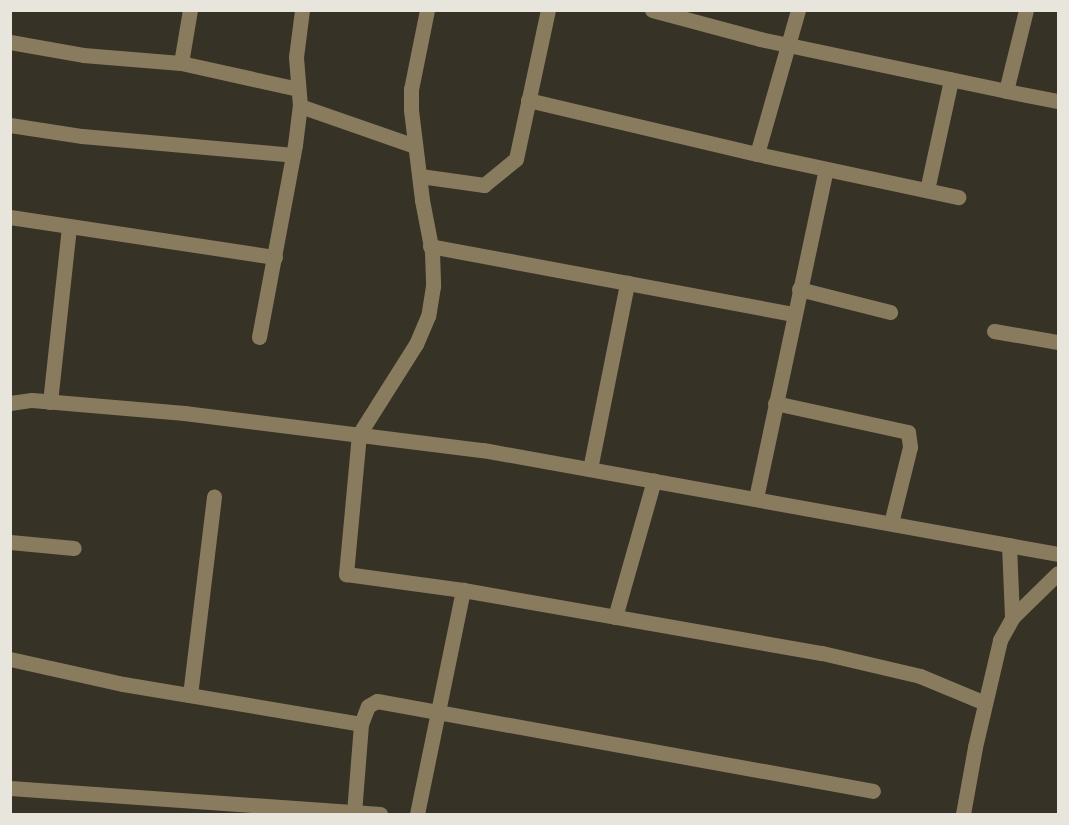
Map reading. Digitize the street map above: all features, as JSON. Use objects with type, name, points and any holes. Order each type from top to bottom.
[{"type":"street","points":[[181,63],[190,10]]},
{"type":"street","points":[[259,337],[300,106],[296,57],[302,10]]},
{"type":"street","points":[[428,10],[411,89],[415,146],[430,246],[433,286],[428,316],[416,344],[359,434],[346,574],[463,590],[822,653],[920,676],[985,703]]},
{"type":"street","points":[[420,176],[484,185],[516,159],[548,10]]},
{"type":"street","points":[[652,10],[788,45],[1059,101]]},
{"type":"street","points":[[757,154],[798,10]]},
{"type":"street","points":[[1006,91],[1026,10]]},
{"type":"street","points":[[10,42],[83,56],[181,63],[298,89]]},
{"type":"street","points":[[927,190],[951,80]]},
{"type":"street","points":[[528,100],[757,154],[958,197]]},
{"type":"street","points":[[300,106],[415,146]]},
{"type":"street","points":[[10,125],[82,136],[293,155]]},
{"type":"street","points":[[756,498],[826,169]]},
{"type":"street","points":[[10,217],[274,257]]},
{"type":"street","points":[[50,402],[69,226]]},
{"type":"street","points":[[430,246],[794,314]]},
{"type":"street","points":[[590,469],[627,283]]},
{"type":"street","points":[[799,289],[890,312]]},
{"type":"street","points":[[994,331],[1059,342]]},
{"type":"street","points":[[10,403],[32,400],[184,413],[483,450],[1059,554]]},
{"type":"street","points":[[775,403],[908,432],[910,447],[891,523]]},
{"type":"street","points":[[615,617],[654,480]]},
{"type":"street","points":[[190,695],[214,496]]},
{"type":"street","points":[[10,542],[74,548]]},
{"type":"street","points":[[1009,545],[1012,618]]},
{"type":"street","points":[[963,814],[1000,640],[1012,618],[1059,573]]},
{"type":"street","points":[[417,814],[463,590]]},
{"type":"street","points":[[10,659],[123,684],[361,724]]},
{"type":"street","points":[[354,813],[361,724],[368,706],[377,701],[873,791]]},
{"type":"street","points":[[10,788],[380,814]]}]
